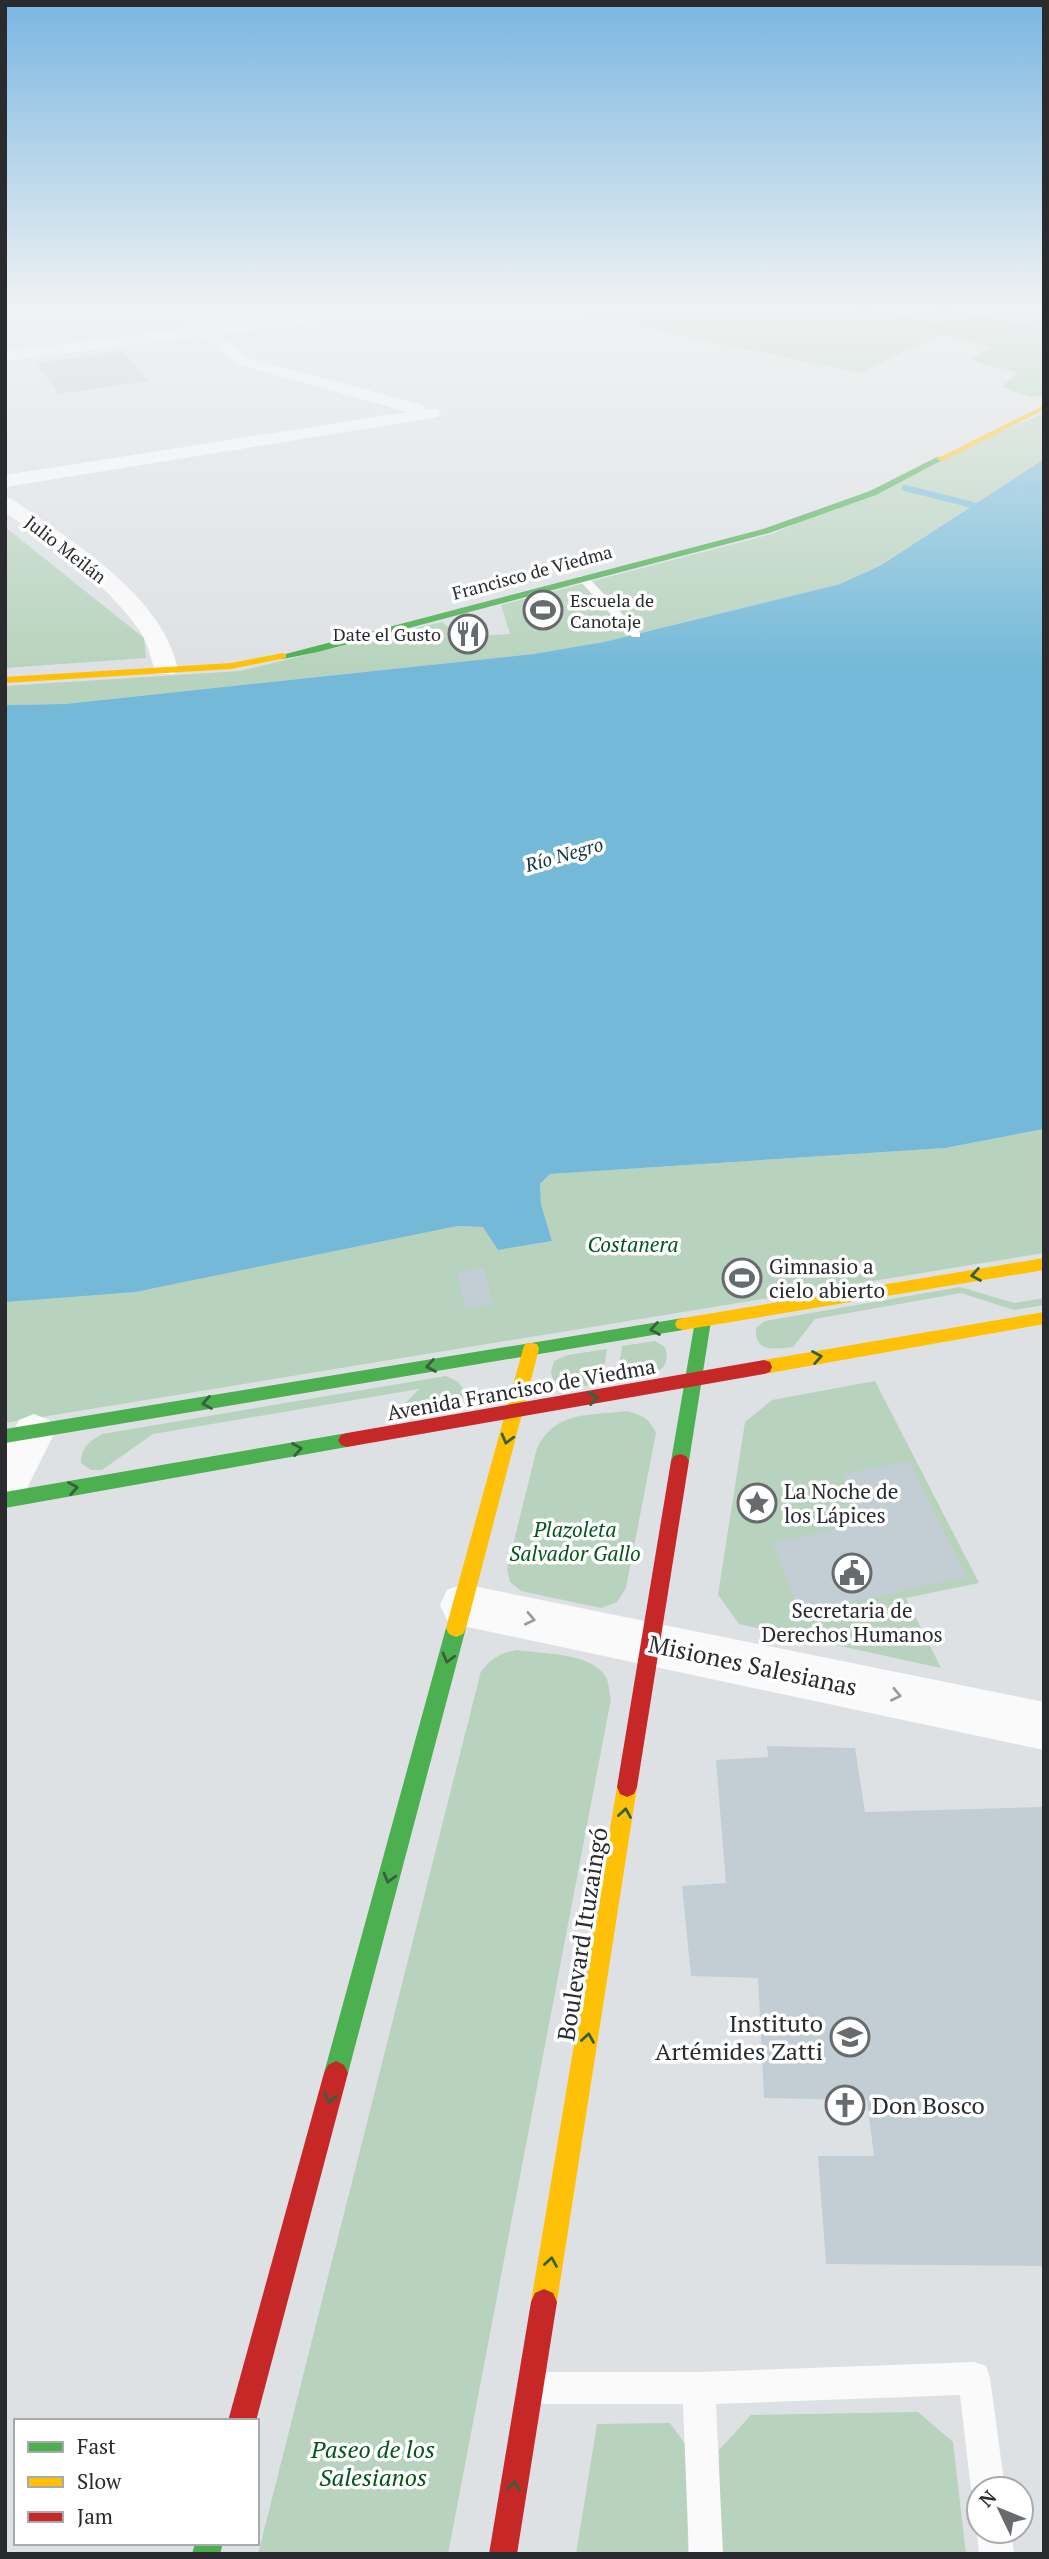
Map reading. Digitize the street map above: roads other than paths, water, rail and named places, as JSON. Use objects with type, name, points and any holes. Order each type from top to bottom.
[{"type":"main road","name":"Francisco de Viedma","points":[[5,680],[231,666],[267,660],[766,531],[850,503],[999,429]]},
{"type":"main road","name":"Avenida Francisco de Viedma","points":[[20,1434],[1044,1264]]},
{"type":"main road","name":"Avenida Francisco de Viedma","points":[[5,1500],[1044,1318]]},
{"type":"main road","name":"Boulevard Ituzaingó","points":[[503,2554],[703,1321]]},
{"type":"main road","points":[[243,2419],[531,1349]]},
{"type":"street","points":[[5,481],[329,429]]},
{"type":"street","name":"Julio Meilán","points":[[5,503],[102,573],[146,623],[161,645],[166,669]]},
{"type":"street","points":[[5,1489],[20,1434]]},
{"type":"street","name":"Misiones Salesianas","points":[[463,1605],[1044,1726]]},
{"type":"lane","points":[[583,578],[636,635]]},
{"type":"lane","points":[[530,2388],[699,2388],[974,2378],[986,2475]]},
{"type":"lane","points":[[699,2388],[706,2554]]},
{"type":"water","name":"Río Negro","points":[[1044,459],[1044,1129],[945,1148],[550,1174],[540,1184],[541,1204],[552,1241],[498,1250],[483,1227],[457,1226],[135,1292],[5,1302],[5,705],[65,704],[533,654],[604,642],[840,584],[881,565]]},
{"type":"waterway","points":[[905,488],[973,505]]},
{"type":"place","name":"Escuela de Canotaje","points":[[543,610]]},
{"type":"place","name":"Date el Gusto","points":[[468,634]]},
{"type":"place","name":"Gimnasio a cielo abierto","points":[[742,1278]]},
{"type":"place","name":"La Noche de los Lápices","points":[[757,1503]]},
{"type":"place","name":"Secretaria de Derechos Humanos","points":[[852,1573]]},
{"type":"place","name":"Instituto Artémides Zatti","points":[[850,2037]]},
{"type":"place","name":"Don Bosco","points":[[845,2105]]},
{"type":"park label","name":"Costanera","points":[[633,1244]]},
{"type":"park label","name":"Plazoleta Salvador Gallo","points":[[575,1541]]},
{"type":"park label","name":"Paseo de los Salesianos","points":[[373,2463]]}]
